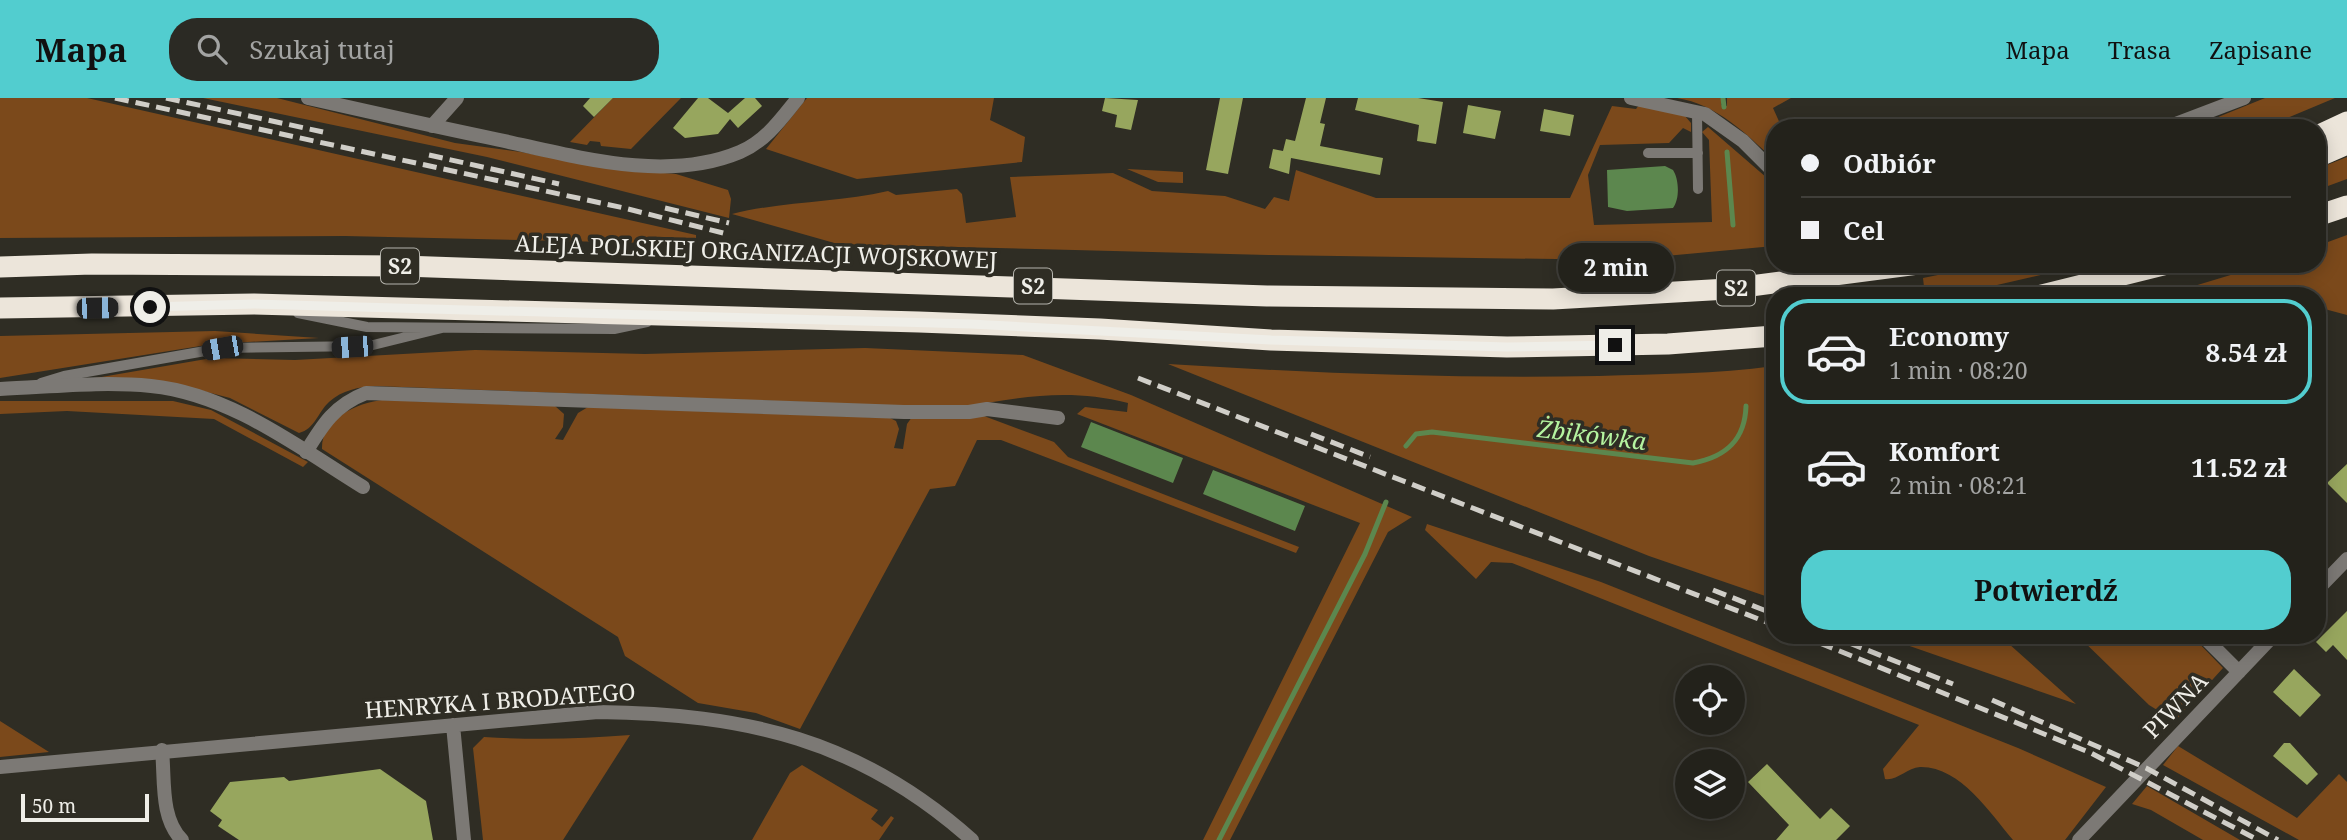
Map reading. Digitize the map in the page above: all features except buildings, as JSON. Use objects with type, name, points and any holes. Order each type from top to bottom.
[{"type":"highway","points":[[2326,132],[2347,122]]},
{"type":"highway","points":[[2326,153],[2347,144]]},
{"type":"highway","points":[[2326,213],[2347,206]]},
{"type":"highway","name":"ALEJA POLSKIEJ ORGANIZACJI WOJSKOWEJ","points":[[0,267],[146,264],[389,266],[1267,296],[1553,299],[1728,289],[1850,273]]},
{"type":"highway","points":[[2074,287],[2131,273]]},
{"type":"highway","name":"S2","points":[[0,308],[254,304],[961,324],[1271,340],[1507,347],[1668,344],[1766,337]]},
{"type":"street","points":[[308,98],[594,159],[645,165],[691,163],[730,155],[762,140],[797,98]]},
{"type":"street","points":[[432,126],[457,98]]},
{"type":"street","points":[[1631,98],[1692,109],[1726,128],[1766,165]]},
{"type":"street","points":[[2189,119],[2245,98]]},
{"type":"street","points":[[0,389],[151,386],[190,393],[251,418],[363,487]]},
{"type":"street","points":[[306,452],[329,415],[348,400],[366,393],[904,412],[969,412],[987,409],[1058,418]]},
{"type":"street","points":[[2326,582],[2344,567]]},
{"type":"street","points":[[2211,644],[2239,672]]},
{"type":"street","name":"PIWNA","points":[[2079,840],[2265,644]]},
{"type":"street","name":"HENRYKA I BRODATEGO","points":[[0,767],[598,712],[670,713],[737,722],[811,742],[875,769],[939,811],[972,840]]},
{"type":"street","points":[[453,724],[464,840]]},
{"type":"street","points":[[162,750],[167,816],[173,831],[182,840]]},
{"type":"lane","points":[[1692,109],[1698,153],[1698,189]]},
{"type":"lane","points":[[1648,153],[1698,153]]},
{"type":"lane","points":[[254,304],[367,327],[614,329],[672,317]]},
{"type":"lane","points":[[26,388],[64,376],[222,348],[369,346],[442,328]]},
{"type":"shaded area","points":[[0,98],[87,98],[696,235],[696,244],[345,236],[0,238]]},
{"type":"shaded area","points":[[203,98],[277,98],[455,143],[605,168],[676,174],[728,190],[731,199],[729,218],[487,157]]},
{"type":"shaded area","points":[[613,98],[681,98],[631,149],[601,146],[600,142],[590,141],[587,145],[570,142]]},
{"type":"shaded area","points":[[807,98],[994,98],[990,120],[1025,137],[1022,162],[857,179],[766,149]]},
{"type":"shaded area","points":[[1677,98],[1721,98],[1721,105],[1727,106],[1727,98],[1791,98],[1773,108],[1778,119],[1766,119],[1766,153],[1718,113]]},
{"type":"shaded area","points":[[2265,98],[2335,98],[2285,119],[2213,119]]},
{"type":"shaded area","points":[[1639,105],[1685,116],[1691,123],[1691,132],[1683,128],[1669,143],[1600,145],[1588,175],[1594,225],[1712,222],[1709,140],[1702,132],[1708,127],[1766,177],[1766,247],[1622,260],[1268,255],[838,244],[732,214],[888,191],[896,195],[957,189],[962,194],[966,223],[1016,217],[1010,177],[1113,173],[1152,191],[1225,196],[1265,209],[1274,197],[1289,201],[1296,170],[1376,198],[1570,198],[1612,106],[1636,109]]},
{"type":"shaded area","points":[[2347,157],[2347,179],[2326,187],[2326,165]]},
{"type":"shaded area","points":[[1665,166],[1673,170],[1677,178],[1678,194],[1673,208],[1627,211],[1608,207],[1607,170]]},
{"type":"shaded area","points":[[1127,169],[1183,172],[1183,183],[1158,182]]},
{"type":"shaded area","points":[[2347,235],[2347,315],[2326,309],[2326,287],[2191,287],[2237,273],[2326,273],[2326,243]]},
{"type":"shaded area","points":[[1948,273],[2050,273],[1984,287],[1924,287],[1923,278]]},
{"type":"shaded area","points":[[215,331],[319,338],[213,344],[0,378],[0,336]]},
{"type":"shaded area","points":[[865,348],[1023,355],[1131,395],[1412,517],[1388,532],[1230,840],[1203,840],[1360,523],[1077,414],[1085,407],[1127,412],[1128,403],[1106,398],[1064,395],[960,408],[375,386],[357,388],[334,398],[309,428],[299,433],[230,398],[176,384],[84,380],[212,358],[295,360],[475,350],[645,354]]},
{"type":"shaded area","points":[[1168,364],[1330,373],[1491,377],[1687,373],[1766,367],[1766,596],[1649,556]]},
{"type":"shaded area","points":[[382,400],[555,406],[564,414],[563,427],[555,439],[563,440],[578,413],[588,407],[890,418],[896,421],[899,429],[894,448],[903,449],[907,424],[912,417],[984,416],[1054,442],[1068,457],[1299,547],[1296,553],[1001,440],[977,440],[955,486],[930,489],[800,729],[756,713],[698,703],[625,656],[618,637],[322,449],[327,429],[342,414]]},
{"type":"shaded area","points":[[0,401],[173,401],[211,410],[308,462],[303,467],[214,419],[67,411],[0,414]]},
{"type":"shaded area","points":[[1091,422],[1183,458],[1173,483],[1081,447]]},
{"type":"shaded area","points":[[1213,470],[1305,506],[1295,531],[1203,494]]},
{"type":"shaded area","points":[[1427,524],[1601,582],[2018,748],[2106,787],[2065,840],[2013,840],[1973,793],[1948,774],[1920,767],[1885,779],[1883,769],[1919,725],[1512,563],[1491,562],[1476,579],[1425,530]]},
{"type":"shaded area","points":[[1904,644],[2009,644],[2076,704]]},
{"type":"shaded area","points":[[2086,644],[2200,644],[2223,668],[2175,721],[2149,705]]},
{"type":"shaded area","points":[[0,721],[49,752],[0,757]]},
{"type":"shaded area","points":[[630,735],[563,840],[483,840],[473,748],[484,737],[557,739]]},
{"type":"shaded area","points":[[2178,746],[2297,818],[2339,774],[2347,782],[2347,840],[2299,840],[2163,765]]},
{"type":"shaded area","points":[[802,765],[878,810],[871,819],[882,827],[891,816],[894,818],[879,840],[752,840],[790,773]]},
{"type":"shaded area","points":[[2147,786],[2240,840],[2203,840],[2151,810],[2132,804]]},
{"type":"waterway","name":"Żbikówka","points":[[1723,98],[1724,107]]},
{"type":"waterway","name":"Żbikówka","points":[[1727,152],[1733,225]]},
{"type":"waterway","name":"Żbikówka","points":[[1406,446],[1416,434],[1432,432],[1693,463],[1715,456],[1732,445],[1742,428],[1746,406]]},
{"type":"waterway","name":"Żbikówka","points":[[1219,840],[1365,554],[1386,502]]},
{"type":"railway","points":[[115,98],[624,208],[727,234]]},
{"type":"railway","points":[[166,98],[323,132]]},
{"type":"railway","points":[[429,155],[559,184]]},
{"type":"railway","points":[[665,208],[729,223]]},
{"type":"railway","points":[[1138,378],[1766,622]]},
{"type":"railway","points":[[1311,434],[1370,457]]},
{"type":"railway","points":[[1713,590],[1766,611]]},
{"type":"railway","points":[[1822,644],[2091,753],[2258,840]]},
{"type":"railway","points":[[1852,644],[1953,684]]},
{"type":"railway","points":[[1992,700],[2146,768],[2278,840]]},
{"type":"route","points":[[150,307],[254,304],[892,321],[1100,329],[1271,340],[1507,347],[1615,345]]}]
